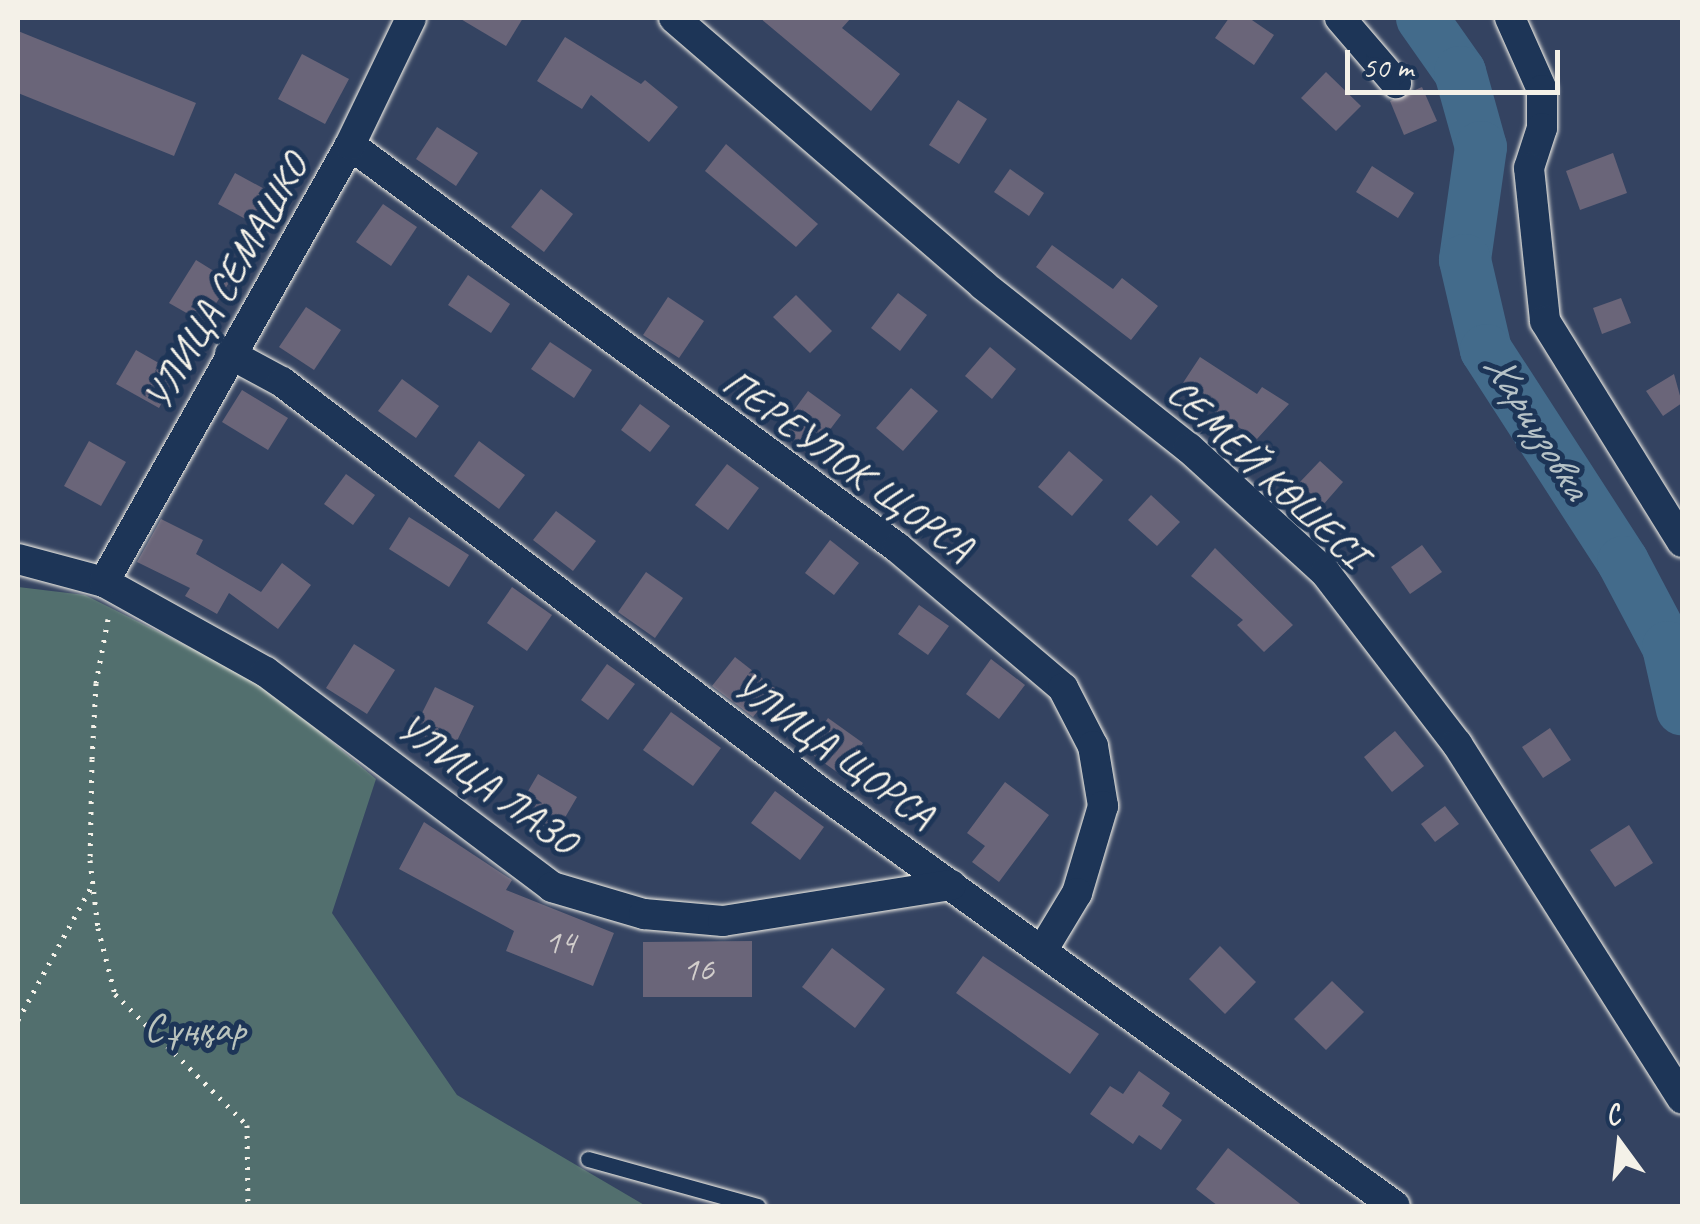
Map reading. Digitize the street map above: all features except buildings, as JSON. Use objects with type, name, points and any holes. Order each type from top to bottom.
[{"type":"street","name":"УЛИЦА СЕМАШКО","points":[[110,585],[230,354],[350,146],[410,18]]},
{"type":"street","name":"СЕМЕЙ КӨШЕСІ","points":[[674,18],[983,284],[1189,448],[1325,572],[1456,744],[1682,1098]]},
{"type":"street","points":[[1340,18],[1396,84]]},
{"type":"street","points":[[1510,18],[1542,90],[1542,128],[1529,168],[1545,321],[1682,542]]},
{"type":"street","name":"ПЕРЕУЛОК ЩОРСА","points":[[350,146],[898,548],[1063,688],[1093,746],[1103,806],[1077,893],[1042,951]]},
{"type":"street","name":"УЛИЦА ЩОРСА","points":[[230,354],[282,382],[951,885],[1395,1206]]},
{"type":"street","name":"УЛИЦА ЛАЗО","points":[[18,559],[110,585],[266,672],[552,886],[644,914],[722,921],[951,885]]},
{"type":"lane","points":[[588,1159],[758,1206]]},
{"type":"path","points":[[110,585],[96,683],[93,884],[115,994],[248,1125],[248,1206]]},
{"type":"path","points":[[18,1020],[93,884]]},
{"type":"green space","name":"Сұңқар","points":[[18,587],[85,595],[263,684],[376,779],[332,913],[457,1095],[646,1206],[18,1206]]},
{"type":"waterway","name":"Хариузовка","points":[[1422,18],[1460,72],[1481,147],[1465,260],[1486,350],[1623,562],[1668,647],[1682,709]]}]
